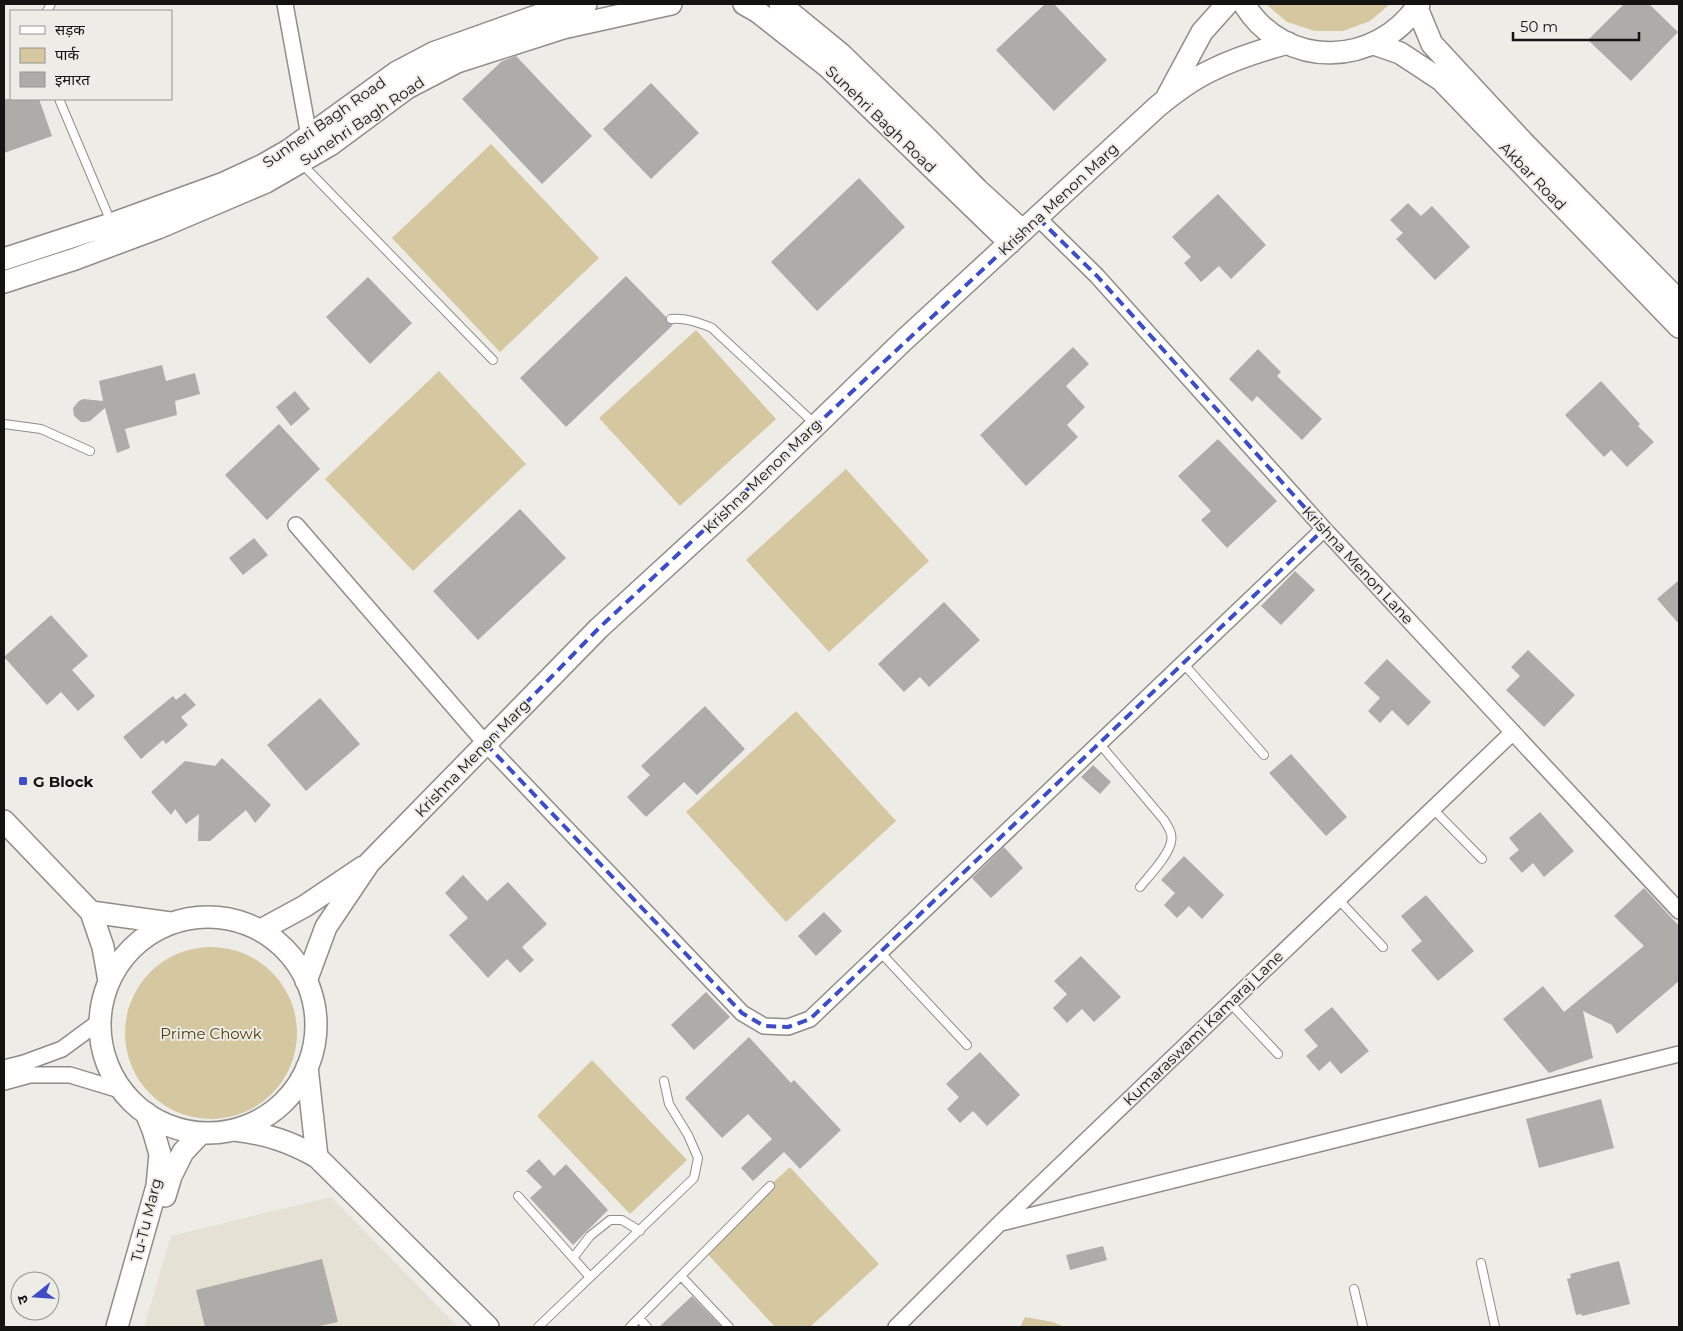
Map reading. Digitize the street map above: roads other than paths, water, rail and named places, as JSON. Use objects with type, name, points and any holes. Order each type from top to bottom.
[{"type":"main road","name":"Sunheri Bagh Road","points":[[4,259],[111,224],[232,180],[263,165],[309,136],[397,72],[433,53],[556,9],[586,4]]},
{"type":"main road","name":"Sunehri Bagh Road","points":[[4,282],[75,259],[158,228],[266,182],[330,145],[407,88],[458,62],[563,28],[671,4]]},
{"type":"main road","name":"Sunehri Bagh Road","points":[[744,4],[758,12],[828,67],[1024,231]]},
{"type":"main road","points":[[780,4],[841,54],[978,190],[1024,231]]},
{"type":"main road","name":"Krishna Menon Marg","points":[[1166,100],[1202,32],[1227,4]]},
{"type":"main road","points":[[1244,4],[1254,19],[1266,30],[1288,43],[1310,51],[1326,53],[1358,50],[1374,44],[1395,32],[1418,6]]},
{"type":"main road","name":"Akbar Road","points":[[1418,6],[1432,44],[1523,142],[1679,302]]},
{"type":"main road","name":"Krishna Menon Marg","points":[[261,930],[305,906],[369,862],[599,628],[743,496],[902,341],[1166,100],[1210,71],[1263,50],[1288,43]]},
{"type":"main road","name":"Akbar Road","points":[[1374,44],[1400,53],[1441,80],[1679,328]]},
{"type":"main road","points":[[4,821],[91,912],[103,947],[109,980]]},
{"type":"main road","name":"Krishna Menon Marg","points":[[306,981],[326,927],[369,862]]},
{"type":"main road","points":[[91,912],[170,923]]},
{"type":"main road","points":[[234,1130],[259,1120],[270,1113],[286,1100],[298,1085],[307,1067],[315,1039],[315,1009],[306,981],[288,952],[261,930],[239,921],[216,917],[193,918],[170,923],[145,936],[124,956],[109,980],[101,1007],[101,1040],[105,1058],[123,1091],[146,1113],[172,1127],[201,1133],[234,1130],[262,1134],[295,1145],[316,1157],[488,1327]]},
{"type":"main road","points":[[307,1067],[316,1157]]},
{"type":"main road","name":"Tu-Tu Marg","points":[[117,1327],[158,1186],[160,1154],[146,1113]]},
{"type":"main road","name":"Tu-Tu Marg","points":[[126,1327],[171,1176],[183,1152],[201,1133]]},
{"type":"street","points":[[285,4],[309,136]]},
{"type":"street","name":"Krishna Menon Lane","points":[[1024,231],[1096,276],[1324,529],[1679,911]]},
{"type":"street","points":[[296,525],[486,744],[742,1013],[764,1026],[788,1027],[810,1019],[1324,529]]},
{"type":"street","name":"Kumaraswami Kamaraj Lane","points":[[896,1327],[1000,1223],[1513,732]]},
{"type":"street","points":[[4,1068],[62,1049],[100,1021]]},
{"type":"street","points":[[1000,1223],[1679,1054]]},
{"type":"street","points":[[4,1082],[30,1075],[70,1075],[123,1091]]},
{"type":"lane","points":[[59,100],[111,224]]},
{"type":"lane","points":[[301,162],[493,360]]},
{"type":"lane","points":[[671,319],[683,318],[712,328],[816,425]]},
{"type":"lane","points":[[4,424],[41,429],[90,451]]},
{"type":"lane","points":[[1183,663],[1264,755]]},
{"type":"lane","points":[[1099,744],[1164,820],[1171,832],[1171,842],[1166,853],[1140,888]]},
{"type":"lane","points":[[1433,809],[1482,859]]},
{"type":"lane","points":[[1338,899],[1382,947]]},
{"type":"lane","points":[[880,952],[967,1045]]},
{"type":"lane","points":[[1230,1003],[1278,1054]]},
{"type":"lane","points":[[538,1327],[694,1178],[698,1158],[688,1135],[669,1104],[664,1081]]},
{"type":"lane","points":[[630,1327],[770,1186]]},
{"type":"lane","points":[[518,1196],[590,1277]]},
{"type":"lane","points":[[573,1258],[590,1236],[610,1220],[622,1220],[640,1231]]},
{"type":"lane","points":[[1481,1263],[1495,1327]]},
{"type":"lane","points":[[681,1276],[729,1327]]},
{"type":"lane","points":[[1354,1289],[1363,1327]]},
{"type":"lane","points":[[639,1318],[647,1327]]},
{"type":"place","name":"G Block","points":[[23,781]]},
{"type":"park label","name":"Prime Chowk","points":[[211,1033]]}]
